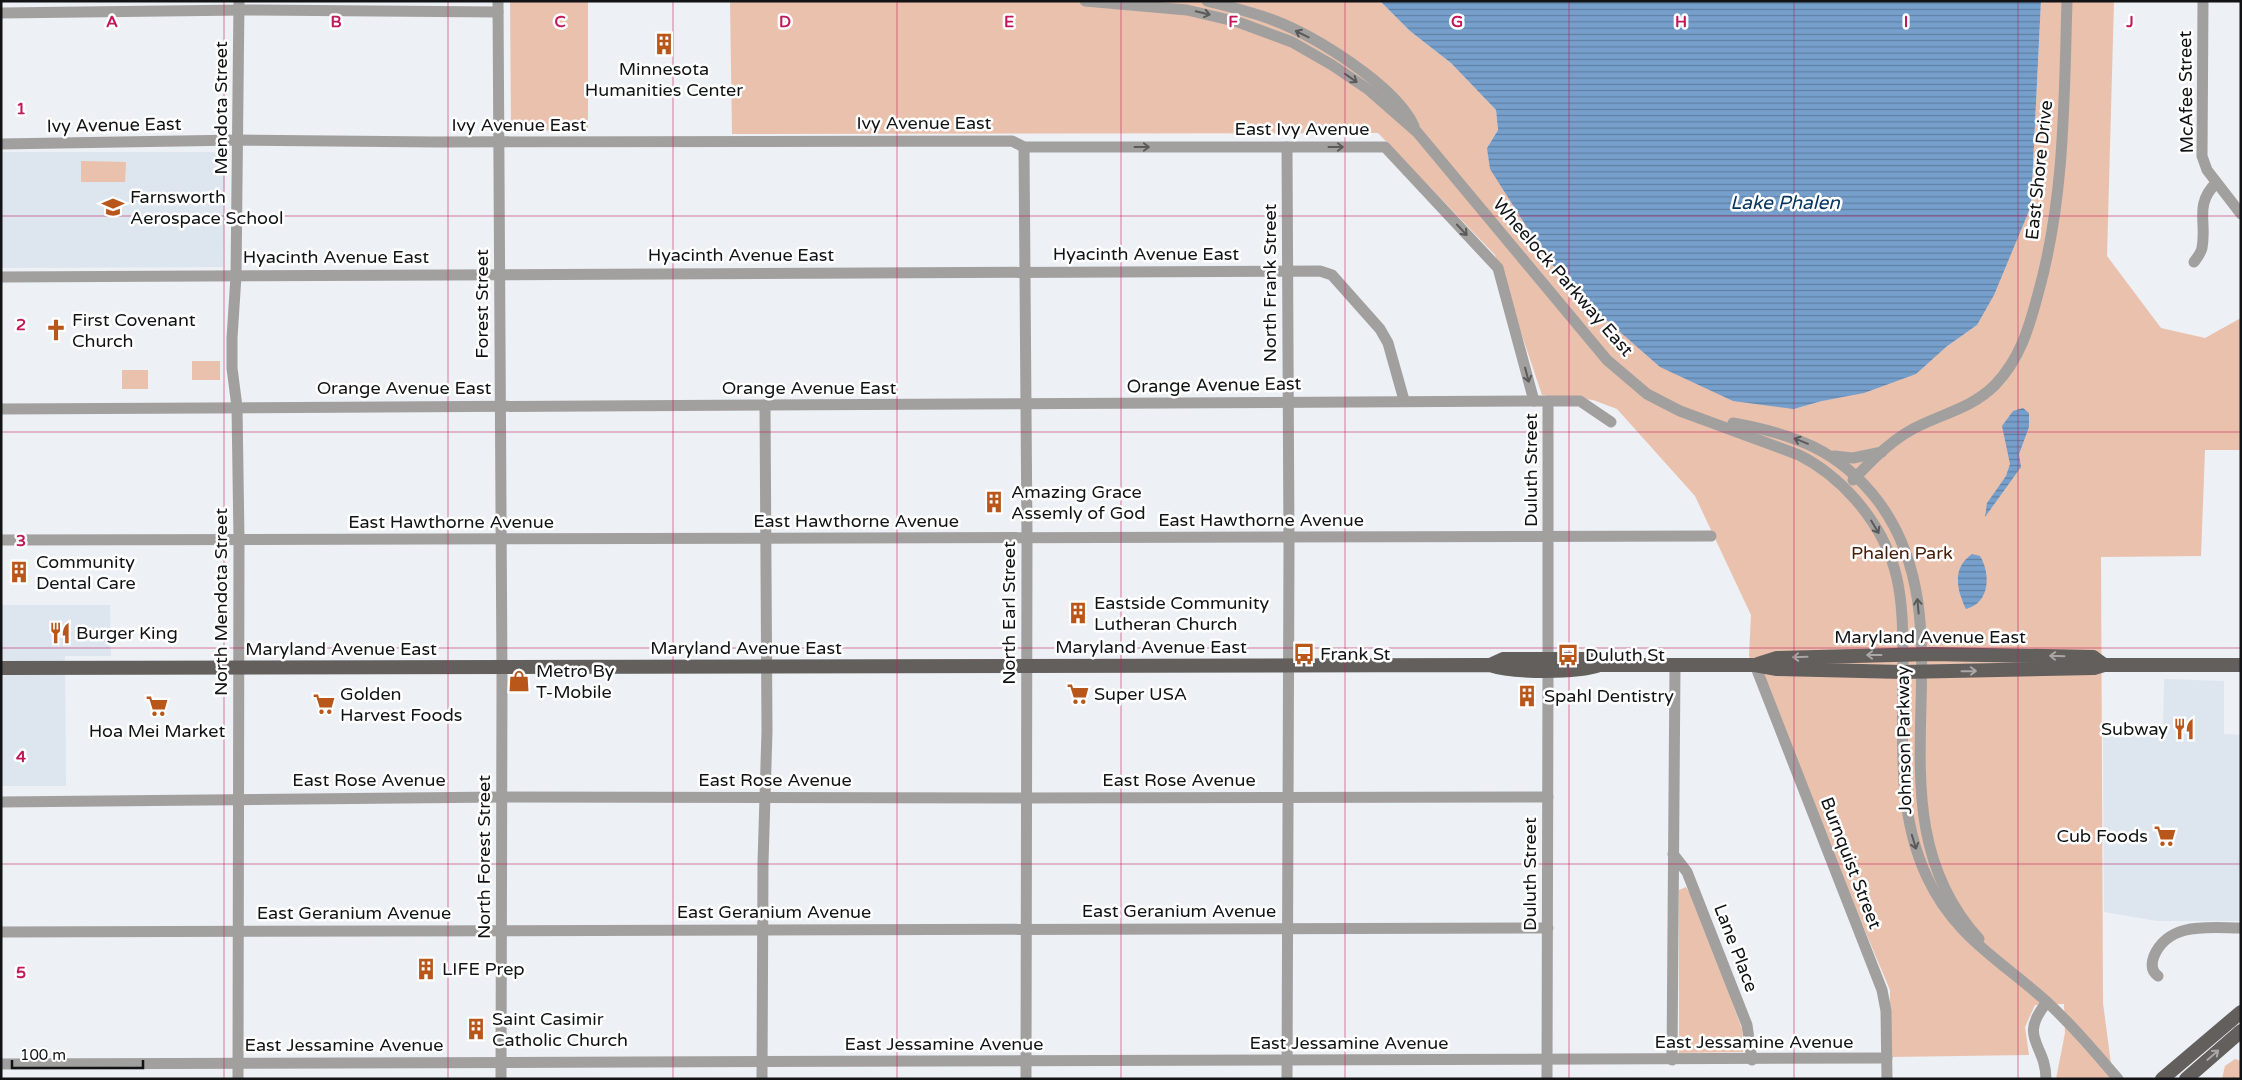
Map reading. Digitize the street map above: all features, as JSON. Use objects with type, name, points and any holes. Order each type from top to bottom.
[{"type":"main road","name":"Maryland Avenue East","points":[[1755,665],[1777,658],[1903,654],[2094,657],[2104,664]]},
{"type":"main road","name":"Maryland Avenue East","points":[[1,668],[1490,665],[1503,669],[1548,664],[1590,668],[1600,665],[1675,664],[1755,665],[1777,669],[1920,672],[2094,668],[2104,664],[2241,665]]},
{"type":"main road","points":[[2162,1079],[2241,1012]]},
{"type":"main road","points":[[2186,1079],[2241,1030]]},
{"type":"street","name":"Wheelock Parkway East","points":[[1085,1],[1187,10],[1238,22],[1292,42],[1332,65],[1369,90],[1417,132],[1607,360],[1647,394],[1680,411],[1799,455],[1814,463],[1845,489]]},
{"type":"street","name":"Wheelock Parkway East","points":[[1207,1],[1274,20],[1321,43],[1379,84],[1409,114],[1417,132]]},
{"type":"street","name":"East Shore Drive","points":[[1845,489],[1882,452],[1912,429],[1978,399],[2005,374],[2023,344],[2042,279],[2058,197],[2062,160],[2067,1]]},
{"type":"street","name":"McAfee Street","points":[[2203,1],[2202,156],[2206,170],[2241,214]]},
{"type":"street","points":[[1,13],[239,6],[498,6]]},
{"type":"street","name":"Mendota Street","points":[[236,276],[239,6]]},
{"type":"street","name":"Forest Street","points":[[498,6],[502,666]]},
{"type":"street","name":"Ivy Avenue East","points":[[1,144],[239,140],[499,142],[1012,141],[1030,147]]},
{"type":"street","name":"East Ivy Avenue","points":[[1030,147],[1385,146],[1498,268],[1534,401]]},
{"type":"street","name":"North Earl Street","points":[[1026,1079],[1027,539],[1025,271],[1030,147]]},
{"type":"street","name":"North Frank Street","points":[[1287,147],[1289,536],[1287,1079]]},
{"type":"street","points":[[2194,262],[2202,250],[2202,208],[2206,194],[2216,183]]},
{"type":"street","name":"Hyacinth Avenue East","points":[[1,277],[1320,271],[1332,275],[1380,329],[1388,343],[1404,400]]},
{"type":"street","name":"North Mendota Street","points":[[236,276],[232,368],[237,407],[239,539],[238,1079]]},
{"type":"street","name":"Orange Avenue East","points":[[1,409],[500,405],[1026,405],[1404,400],[1580,401],[1611,422]]},
{"type":"street","name":"Duluth Street","points":[[1547,1079],[1548,401]]},
{"type":"street","points":[[762,1079],[766,667],[765,406]]},
{"type":"street","name":"Wheelock Parkway East","points":[[1704,419],[1751,426],[1786,435],[1830,455],[1856,476]]},
{"type":"street","points":[[1830,455],[1853,458],[1882,452]]},
{"type":"street","name":"Johnson Parkway","points":[[1856,476],[1885,511],[1907,553],[1918,601],[1920,786],[1927,840],[1937,871],[1957,911],[2004,966]]},
{"type":"street","name":"Johnson Parkway","points":[[1845,489],[1875,525],[1894,566],[1903,608],[1904,792],[1907,815],[1919,857],[1934,892],[1947,913],[1962,931],[1982,950],[2047,1002],[2079,1034],[2118,1079]]},
{"type":"street","name":"East Hawthorne Avenue","points":[[1,540],[1711,536]]},
{"type":"street","points":[[1672,1060],[1675,664]]},
{"type":"street","name":"Burnquist Street","points":[[1755,665],[1882,990],[1886,1011],[1887,1079]]},
{"type":"street","name":"North Forest Street","points":[[501,1079],[502,666]]},
{"type":"street","name":"East Rose Avenue","points":[[1,802],[502,797],[1548,797]]},
{"type":"street","name":"Lane Place","points":[[1673,854],[1687,872],[1747,1025],[1752,1060]]},
{"type":"street","name":"East Geranium Avenue","points":[[1,932],[1548,928]]},
{"type":"street","points":[[2158,976],[2152,967],[2152,960],[2162,943],[2170,936],[2191,928],[2241,928]]},
{"type":"street","points":[[2046,1079],[2045,1064],[2032,1033],[2035,1021],[2047,1002]]},
{"type":"street","name":"East Jessamine Avenue","points":[[1,1064],[501,1061],[1752,1060],[1887,1058]]},
{"type":"shaded area","name":"Farnsworth Aerospace School","points":[[1,152],[225,152],[223,267],[1,268]]},
{"type":"shaded area","points":[[1,605],[110,605],[111,656],[65,656],[66,786],[1,786]]},
{"type":"shaded area","points":[[2164,679],[2224,681],[2224,734],[2241,735],[2241,921],[2157,921],[2104,912],[2103,735],[2163,735]]},
{"type":"green space","points":[[510,1],[588,1],[588,131],[511,130]]},
{"type":"green space","name":"Phalen Park","points":[[730,1],[1380,1],[1410,31],[1451,63],[1496,110],[1498,130],[1487,148],[1794,409],[1822,401],[1946,347],[1977,325],[2031,206],[2041,1],[2114,1],[2107,256],[2161,328],[2205,338],[2241,318],[2241,450],[2205,450],[2201,556],[2101,557],[2103,1003],[2113,1079],[2056,1079],[2065,1033],[2064,1004],[2035,1005],[2025,1027],[2029,1055],[1889,1057],[1890,990],[1749,656],[1751,615],[1695,496],[1617,409],[1593,400],[1542,395],[1495,255],[1378,133],[732,134]]},
{"type":"green space","points":[[81,161],[126,162],[125,182],[81,182]]},
{"type":"green space","points":[[192,361],[220,361],[220,380],[192,380]]},
{"type":"green space","points":[[122,370],[148,370],[148,389],[122,389]]},
{"type":"green space","points":[[1686,887],[1695,901],[1742,1029],[1743,1052],[1679,1053],[1679,890]]},
{"type":"green space","points":[[2235,1059],[2241,1061],[2241,1079],[2222,1079],[2225,1066]]},
{"type":"water","name":"Lake Phalen","points":[[1380,1],[2041,1],[2031,206],[1994,295],[1977,325],[1946,347],[1916,374],[1864,393],[1822,401],[1794,409],[1733,401],[1660,367],[1595,310],[1547,259],[1490,169],[1487,148],[1498,130],[1496,110],[1451,63],[1410,31]]},
{"type":"water","points":[[2023,408],[2029,413],[2029,427],[2019,454],[2021,467],[1985,517],[1987,503],[2006,476],[2010,464],[2002,426],[2013,411]]},
{"type":"water","points":[[1972,554],[1980,556],[1984,563],[1987,579],[1984,594],[1980,601],[1966,609],[1960,594],[1958,577],[1963,562]]},
{"type":"place","name":"Minnesota Humanities Center","points":[[664,44]]},
{"type":"place","name":"Farnsworth Aerospace School","points":[[113,207]]},
{"type":"place","name":"First Covenant Church","points":[[56,330]]},
{"type":"place","name":"Amazing Grace Assemly of God","points":[[994,502]]},
{"type":"place","name":"Community Dental Care","points":[[19,572]]},
{"type":"place","name":"Eastside Community Lutheran Church","points":[[1078,613]]},
{"type":"place","name":"Burger King","points":[[60,633]]},
{"type":"place","name":"Frank St","points":[[1304,654]]},
{"type":"place","name":"Duluth St","points":[[1568,655]]},
{"type":"place","name":"Metro By T-Mobile","points":[[519,681]]},
{"type":"place","name":"Super USA","points":[[1078,694]]},
{"type":"place","name":"Spahl Dentistry","points":[[1527,696]]},
{"type":"place","name":"Golden Harvest Foods","points":[[324,704]]},
{"type":"place","name":"Hoa Mei Market","points":[[157,706]]},
{"type":"place","name":"Subway","points":[[2184,729]]},
{"type":"place","name":"Cub Foods","points":[[2165,836]]},
{"type":"place","name":"LIFE Prep","points":[[426,969]]},
{"type":"place","name":"Saint Casimir Catholic Church","points":[[476,1029]]}]
